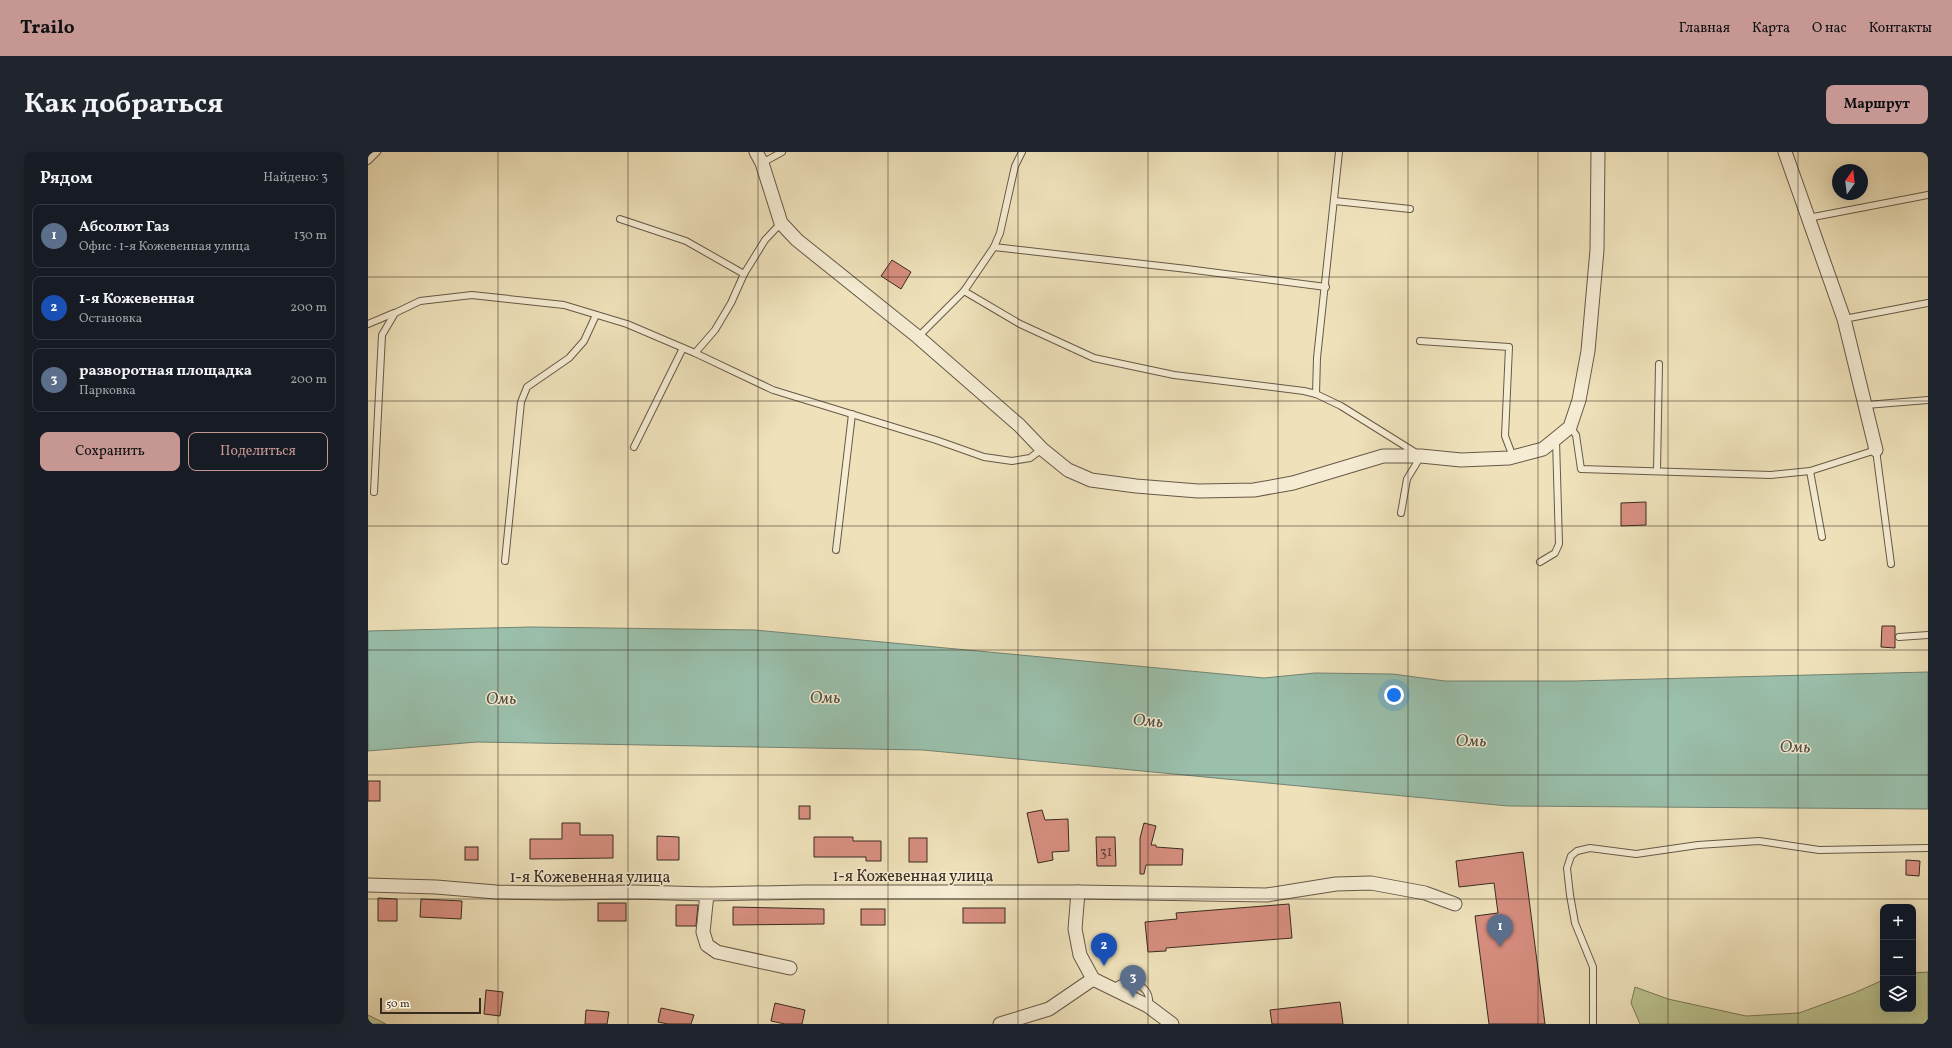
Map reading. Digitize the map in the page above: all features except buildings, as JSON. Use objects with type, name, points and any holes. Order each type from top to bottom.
[{"type":"street","points":[[759,158],[781,222],[796,240],[918,337],[1019,425],[1042,449],[1068,470],[1091,480],[1136,486],[1198,491],[1254,490],[1293,483],[1383,456],[1421,456],[1461,460],[1513,457],[1543,449],[1570,427],[1579,400],[1588,351],[1597,250],[1598,152]]},
{"type":"street","points":[[1785,152],[1844,319],[1876,450]]},
{"type":"street","name":"1-я Кожевенная улица","points":[[368,885],[436,887],[496,892],[707,894],[805,892],[1078,892],[1267,895],[1336,884],[1371,883],[1425,893],[1455,904]]},
{"type":"street","points":[[1078,892],[1075,928],[1080,955],[1093,979],[1148,1006],[1172,1024]]},
{"type":"street","points":[[707,894],[704,932],[707,945],[717,952],[790,968]]},
{"type":"street","points":[[1000,1024],[1049,1009],[1093,979]]},
{"type":"lane","points":[[368,161],[377,152]]},
{"type":"lane","points":[[759,158],[782,152]]},
{"type":"lane","points":[[918,337],[964,291],[994,246],[1000,233],[1015,166],[1022,152]]},
{"type":"lane","points":[[1316,394],[1318,358],[1339,152]]},
{"type":"lane","points":[[1808,218],[1928,195]]},
{"type":"lane","points":[[1335,201],[1410,209]]},
{"type":"lane","points":[[620,219],[686,240],[744,274]]},
{"type":"lane","points":[[695,353],[715,330],[731,302],[744,274],[765,240],[781,222]]},
{"type":"lane","points":[[994,246],[1326,287]]},
{"type":"lane","points":[[964,291],[1020,324],[1094,358],[1174,375],[1304,391],[1316,394],[1341,406],[1421,456],[1407,479],[1401,513]]},
{"type":"lane","points":[[368,324],[420,301],[472,295],[564,305],[627,324],[695,353],[773,390],[936,440],[984,457],[1012,461],[1030,458],[1042,449]]},
{"type":"lane","points":[[1844,319],[1928,303]]},
{"type":"lane","points":[[374,492],[382,335],[394,313]]},
{"type":"lane","points":[[505,561],[521,402],[527,387],[569,358],[584,341],[596,315]]},
{"type":"lane","points":[[1420,341],[1509,347],[1506,436],[1513,457]]},
{"type":"lane","points":[[634,447],[683,348]]},
{"type":"lane","points":[[1657,471],[1659,364]]},
{"type":"lane","points":[[1866,405],[1928,400]]},
{"type":"lane","points":[[836,550],[852,414]]},
{"type":"lane","points":[[1570,427],[1576,435],[1581,469],[1771,475],[1810,471],[1876,450],[1891,564]]},
{"type":"lane","points":[[1540,562],[1555,553],[1559,544],[1556,438]]},
{"type":"lane","points":[[1810,471],[1822,536]]},
{"type":"lane","points":[[1899,637],[1928,635]]},
{"type":"lane","points":[[1593,1024],[1593,967],[1575,923],[1567,868],[1570,856],[1577,851],[1590,848],[1636,854],[1698,845],[1759,841],[1819,850],[1928,848]]},
{"type":"shaded area","points":[[1928,972],[1928,1024],[1640,1024],[1631,1003],[1635,987],[1668,999],[1746,1016],[1799,1013],[1854,993],[1880,981],[1880,1012],[1916,1012],[1916,973]]},
{"type":"shaded area","points":[[368,1015],[386,1024],[368,1024]]},
{"type":"water","name":"Омь","points":[[531,627],[755,630],[1264,678],[1315,673],[1393,674],[1445,681],[1575,681],[1928,672],[1928,809],[1508,806],[923,750],[477,742],[368,751],[368,631]]},
{"type":"place","name":"Абсолют Газ","points":[[1500,947]]},
{"type":"place","name":"1-я Кожевенная","points":[[1104,966]]},
{"type":"place","name":"разворотная площадка","points":[[1133,998]]}]
